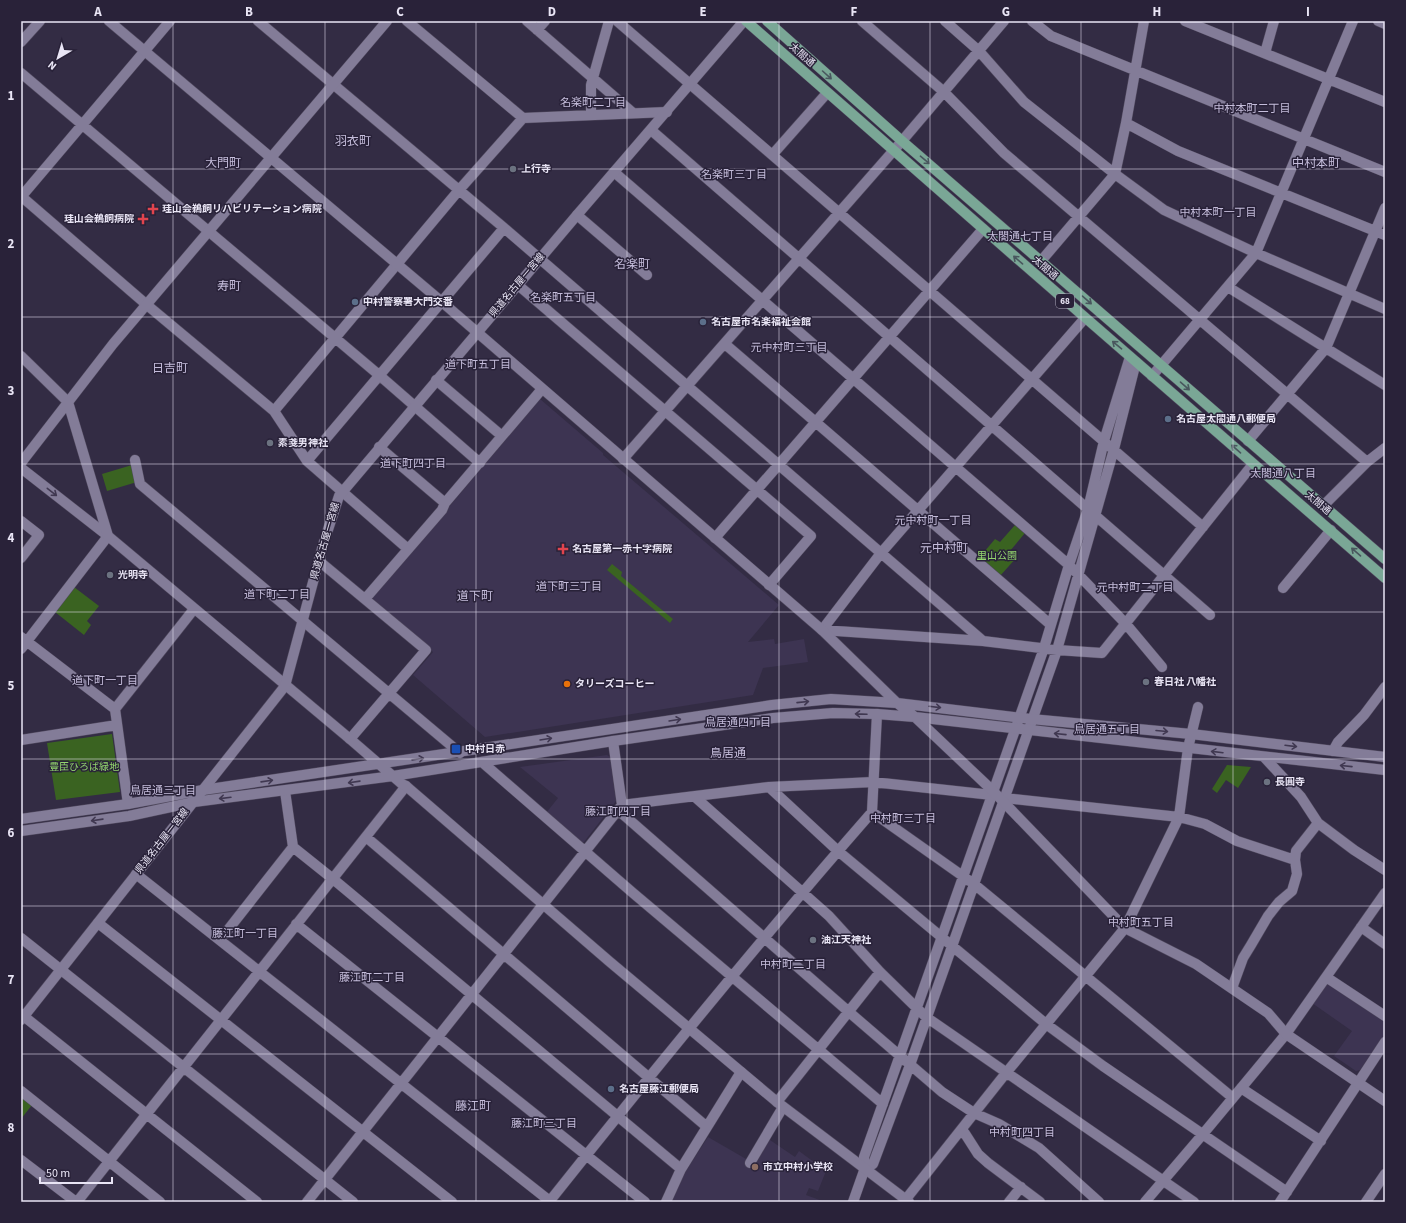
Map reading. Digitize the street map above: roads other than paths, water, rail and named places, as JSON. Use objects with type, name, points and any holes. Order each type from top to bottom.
[{"type":"main road","name":"太閤通","points":[[745,21],[1385,578]]},
{"type":"main road","name":"太閤通","points":[[767,21],[902,141],[1385,559]]},
{"type":"street","points":[[109,21],[442,302],[822,630],[993,793],[1004,800],[1125,928],[1196,964],[1268,1013],[1286,1034],[1385,1101]]},
{"type":"street","points":[[170,21],[22,197],[147,305],[274,411],[307,461],[408,549]]},
{"type":"street","points":[[258,21],[504,228],[983,641]]},
{"type":"street","points":[[21,463],[113,344],[387,21]]},
{"type":"street","points":[[407,21],[523,118],[667,112]]},
{"type":"street","points":[[527,21],[633,113]]},
{"type":"street","points":[[537,30],[545,21]]},
{"type":"street","points":[[591,115],[591,85],[609,21]]},
{"type":"street","points":[[617,21],[773,154],[1203,527]]},
{"type":"street","name":"県道名古屋一宮線","points":[[22,1017],[285,686],[319,561],[339,496],[476,332],[745,21]]},
{"type":"street","points":[[862,21],[944,92],[1004,153],[1367,462]]},
{"type":"street","points":[[944,21],[979,51],[1024,102],[1115,174],[1164,210],[1256,253],[1385,309]]},
{"type":"street","points":[[624,459],[902,141],[1004,21]]},
{"type":"street","points":[[1032,21],[1051,36],[1385,172]]},
{"type":"street","points":[[1041,261],[1115,174],[1126,123],[1144,21]]},
{"type":"street","points":[[1185,21],[1385,102]]},
{"type":"street","points":[[1265,53],[1274,21]]},
{"type":"street","points":[[1152,376],[1256,253],[1353,21]]},
{"type":"street","points":[[1378,21],[1385,24]]},
{"type":"street","points":[[21,42],[37,22]]},
{"type":"street","points":[[21,73],[480,462]]},
{"type":"street","points":[[773,154],[827,93]]},
{"type":"street","points":[[274,411],[459,190],[523,118]]},
{"type":"street","points":[[1126,123],[1178,151],[1380,234]]},
{"type":"street","points":[[651,130],[1210,615]]},
{"type":"street","points":[[614,172],[1068,564],[1126,624],[1162,667]]},
{"type":"street","points":[[1248,441],[1326,348],[1349,294],[1380,234],[1385,208]]},
{"type":"street","points":[[577,214],[647,275]]},
{"type":"street","points":[[307,461],[504,228]]},
{"type":"street","points":[[715,538],[983,229]]},
{"type":"street","points":[[518,284],[811,536],[769,585]]},
{"type":"street","points":[[1228,287],[1385,385]]},
{"type":"street","points":[[822,630],[881,553],[1085,318]]},
{"type":"street","points":[[725,344],[1051,626]]},
{"type":"street","points":[[21,356],[68,402],[108,536]]},
{"type":"street","points":[[865,1168],[873,1164],[910,1065],[1004,800],[1031,719],[1057,650],[1078,574],[1092,512],[1104,441],[1133,360]]},
{"type":"street","points":[[853,1202],[865,1168],[864,1157],[1044,648],[1068,564],[1092,512],[1114,449],[1133,360]]},
{"type":"street","points":[[436,380],[502,436]]},
{"type":"street","points":[[365,599],[442,510],[445,503],[542,389]]},
{"type":"street","points":[[379,448],[445,503]]},
{"type":"street","points":[[1323,506],[1367,462],[1385,448]]},
{"type":"street","points":[[135,460],[140,484],[460,753]]},
{"type":"street","points":[[822,630],[983,641],[1057,650],[1102,653],[1253,464]]},
{"type":"street","points":[[21,468],[108,536],[350,739],[543,905],[741,1072],[780,1104],[908,1200],[974,1113],[1125,928],[1179,817],[1188,748],[1198,707]]},
{"type":"street","points":[[21,521],[39,535],[21,558]]},
{"type":"street","points":[[1283,588],[1331,530]]},
{"type":"street","points":[[108,536],[23,643],[115,709]]},
{"type":"street","points":[[319,561],[426,650],[350,739]]},
{"type":"street","points":[[128,804],[115,709],[194,609]]},
{"type":"street","points":[[1333,751],[1338,742],[1364,715],[1385,687]]},
{"type":"street","points":[[21,819],[128,804],[203,790],[460,753],[772,705],[831,699],[897,703],[1031,719],[1191,734],[1385,757]]},
{"type":"street","points":[[21,831],[129,816],[194,802],[392,776],[613,741],[773,718],[833,713],[915,717],[1265,758],[1385,770]]},
{"type":"street","points":[[136,874],[550,1202],[688,1028],[872,812],[877,714]]},
{"type":"street","points":[[21,740],[117,725]]},
{"type":"street","points":[[613,741],[620,808],[764,938],[942,1092],[974,1113],[999,1124],[1039,1148],[1099,1202]]},
{"type":"street","points":[[1265,758],[1301,797],[1318,823],[1354,850],[1385,870]]},
{"type":"street","points":[[482,762],[585,852],[883,1104]]},
{"type":"street","points":[[307,1202],[620,808],[769,787],[873,782],[993,793]]},
{"type":"street","points":[[21,1160],[76,1202],[406,786]]},
{"type":"street","points":[[769,787],[838,851],[1046,1024],[1103,1066],[1287,1192]]},
{"type":"street","points":[[285,791],[293,847],[681,1168]]},
{"type":"street","points":[[694,797],[829,916],[880,972],[926,1017],[1194,1202]]},
{"type":"street","points":[[1004,800],[1179,817],[1204,824],[1237,841],[1295,860]]},
{"type":"street","points":[[872,812],[964,876],[1233,1098]]},
{"type":"street","points":[[1232,988],[1243,958],[1268,916],[1279,902],[1292,891],[1297,874],[1295,860],[1296,851],[1318,823]]},
{"type":"street","points":[[366,837],[707,1127]]},
{"type":"street","points":[[220,940],[293,847]]},
{"type":"street","points":[[1145,1202],[1204,1134],[1286,1034],[1385,893]]},
{"type":"street","points":[[98,923],[452,1202]]},
{"type":"street","points":[[296,924],[645,1202]]},
{"type":"street","points":[[1361,928],[1385,944]]},
{"type":"street","points":[[21,938],[353,1202]]},
{"type":"street","points":[[750,1163],[780,1104],[819,1050],[880,972]]},
{"type":"street","points":[[1326,977],[1385,1016]]},
{"type":"street","points":[[22,1017],[256,1202]]},
{"type":"street","points":[[1280,1202],[1385,1042]]},
{"type":"street","points":[[666,1202],[681,1168],[741,1072]]},
{"type":"street","points":[[1242,1088],[1320,1141]]},
{"type":"street","points":[[21,1091],[160,1202]]},
{"type":"street","points":[[962,1129],[978,1154],[1040,1202]]},
{"type":"street","points":[[1366,1202],[1385,1174]]},
{"type":"street","points":[[1010,1202],[1021,1187]]},
{"type":"place","name":"上行寺","points":[[513,169]]},
{"type":"place","name":"珪山会鵜飼リハビリテーション病院","points":[[153,209]]},
{"type":"place","name":"珪山会鵜飼病院","points":[[143,219]]},
{"type":"place","name":"中村警察署大門交番","points":[[355,302]]},
{"type":"place","name":"名古屋市名楽福祉会館","points":[[703,322]]},
{"type":"place","name":"名古屋太閤通八郵便局","points":[[1168,419]]},
{"type":"place","name":"素戔男神社","points":[[270,443]]},
{"type":"place","name":"名古屋第一赤十字病院","points":[[563,549]]},
{"type":"place","name":"光明寺","points":[[110,575]]},
{"type":"place","name":"春日社 八幡社","points":[[1146,682]]},
{"type":"place","name":"タリーズコーヒー","points":[[567,684]]},
{"type":"place","name":"中村日赤","points":[[456,749]]},
{"type":"place","name":"長圓寺","points":[[1267,782]]},
{"type":"place","name":"油江天神社","points":[[813,940]]},
{"type":"place","name":"名古屋藤江郵便局","points":[[611,1089]]},
{"type":"place","name":"市立中村小学校","points":[[755,1167]]},
{"type":"district","name":"名楽町二丁目","points":[[593,102]]},
{"type":"district","name":"中村本町二丁目","points":[[1252,108]]},
{"type":"district","name":"羽衣町","points":[[353,141]]},
{"type":"district","name":"大門町","points":[[223,163]]},
{"type":"district","name":"中村本町","points":[[1316,163]]},
{"type":"district","name":"名楽町三丁目","points":[[734,174]]},
{"type":"district","name":"中村本町一丁目","points":[[1218,212]]},
{"type":"district","name":"太閤通七丁目","points":[[1020,236]]},
{"type":"district","name":"名楽町","points":[[632,264]]},
{"type":"district","name":"寿町","points":[[229,286]]},
{"type":"district","name":"名楽町五丁目","points":[[563,297]]},
{"type":"district","name":"元中村町三丁目","points":[[789,347]]},
{"type":"district","name":"道下町五丁目","points":[[478,364]]},
{"type":"district","name":"日吉町","points":[[170,368]]},
{"type":"district","name":"道下町四丁目","points":[[413,463]]},
{"type":"district","name":"太閤通八丁目","points":[[1283,473]]},
{"type":"district","name":"元中村町一丁目","points":[[933,520]]},
{"type":"district","name":"元中村町","points":[[944,548]]},
{"type":"district","name":"道下町三丁目","points":[[569,586]]},
{"type":"district","name":"元中村町二丁目","points":[[1135,587]]},
{"type":"district","name":"道下町二丁目","points":[[277,594]]},
{"type":"district","name":"道下町","points":[[475,596]]},
{"type":"district","name":"道下町一丁目","points":[[105,680]]},
{"type":"district","name":"鳥居通四丁目","points":[[738,722]]},
{"type":"district","name":"鳥居通五丁目","points":[[1107,729]]},
{"type":"district","name":"鳥居通","points":[[728,753]]},
{"type":"district","name":"鳥居通三丁目","points":[[163,790]]},
{"type":"district","name":"藤江町四丁目","points":[[618,811]]},
{"type":"district","name":"中村町三丁目","points":[[903,818]]},
{"type":"district","name":"中村町五丁目","points":[[1141,922]]},
{"type":"district","name":"藤江町一丁目","points":[[245,933]]},
{"type":"district","name":"中村町二丁目","points":[[793,964]]},
{"type":"district","name":"藤江町二丁目","points":[[372,977]]},
{"type":"district","name":"藤江町","points":[[473,1106]]},
{"type":"district","name":"藤江町三丁目","points":[[544,1123]]},
{"type":"district","name":"中村町四丁目","points":[[1022,1132]]},
{"type":"park label","name":"里山公園","points":[[997,556]]},
{"type":"park label","name":"豊臣ひろば緑地","points":[[84,767]]}]
